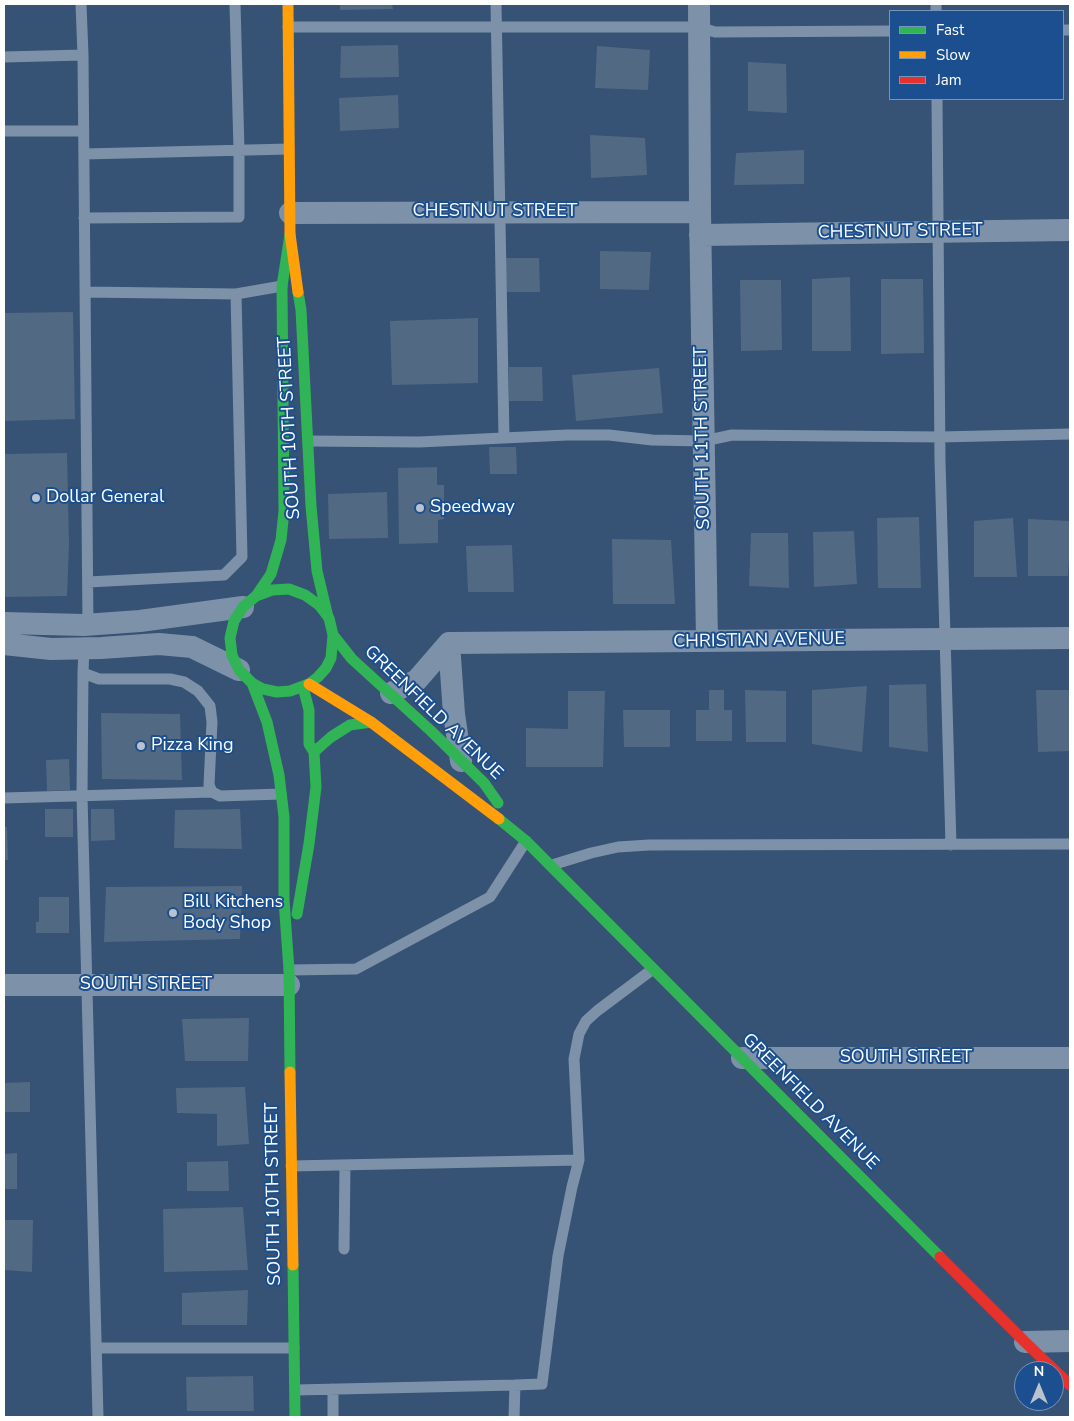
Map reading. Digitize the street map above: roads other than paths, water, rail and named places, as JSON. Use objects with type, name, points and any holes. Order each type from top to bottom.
[{"type":"main road","name":"SOUTH 10TH STREET","points":[[288,4],[290,223],[302,310],[308,441],[317,571],[329,618]]},
{"type":"main road","name":"SOUTH 10TH STREET","points":[[249,601],[271,574],[281,540],[284,492],[282,286],[290,223]]},
{"type":"main road","points":[[289,589],[305,595],[319,605],[329,618],[333,635],[331,658],[326,668],[318,677],[306,686],[290,692],[263,689],[245,676],[232,655],[230,638],[234,621],[249,601],[272,590],[289,589]]},
{"type":"main road","name":"GREENFIELD AVENUE","points":[[333,635],[352,659],[484,783],[526,841]]},
{"type":"main road","name":"SOUTH 10TH STREET","points":[[245,676],[268,722],[279,774],[284,816],[284,900],[289,977],[295,1417]]},
{"type":"main road","name":"SOUTH 10TH STREET","points":[[289,977],[316,787],[314,752],[309,744],[309,710],[306,686]]},
{"type":"main road","name":"GREENFIELD AVENUE","points":[[306,686],[372,722],[478,802],[526,841],[1070,1385]]},
{"type":"main road","points":[[314,752],[331,737],[350,725],[372,722]]},
{"type":"street","points":[[699,4],[700,212]]},
{"type":"street","name":"CHESTNUT STREET","points":[[290,223],[499,212],[700,212]]},
{"type":"street","name":"SOUTH 11TH STREET","points":[[700,212],[707,642]]},
{"type":"street","name":"CHESTNUT STREET","points":[[700,235],[1070,230]]},
{"type":"street","points":[[4,623],[89,625],[140,621],[249,601]]},
{"type":"street","name":"CHRISTIAN AVENUE","points":[[449,643],[1070,638]]},
{"type":"street","points":[[390,693],[417,680],[449,643]]},
{"type":"street","points":[[449,643],[454,714],[461,761]]},
{"type":"street","points":[[4,644],[51,649],[159,644],[192,647],[245,676]]},
{"type":"street","name":"SOUTH STREET","points":[[4,985],[86,985],[289,977]]},
{"type":"street","name":"SOUTH STREET","points":[[742,1058],[1070,1058]]},
{"type":"street","points":[[1025,1342],[1070,1341]]},
{"type":"lane","points":[[81,4],[89,625],[83,648],[82,796],[98,1348],[98,1417]]},
{"type":"lane","points":[[84,218],[239,218],[235,4]]},
{"type":"lane","points":[[496,4],[504,438]]},
{"type":"lane","points":[[288,27],[699,27],[715,32],[889,31]]},
{"type":"lane","points":[[4,57],[83,55]]},
{"type":"lane","points":[[937,100],[940,437],[951,845]]},
{"type":"lane","points":[[4,131],[83,131]]},
{"type":"lane","points":[[84,154],[289,148]]},
{"type":"lane","points":[[85,292],[236,294],[282,286]]},
{"type":"lane","points":[[88,582],[224,575],[242,557],[236,294]]},
{"type":"lane","points":[[308,441],[419,442],[567,435],[609,435],[652,440],[704,441],[732,435],[940,437],[1070,434]]},
{"type":"lane","points":[[83,673],[99,679],[170,679],[184,682],[198,691],[210,706],[212,722],[209,785],[212,792]]},
{"type":"lane","points":[[4,798],[212,792],[220,796],[281,794]]},
{"type":"lane","points":[[289,977],[356,969],[490,897],[526,841]]},
{"type":"lane","points":[[550,865],[618,847],[650,845],[1070,844]]},
{"type":"lane","points":[[295,1390],[542,1384],[558,1256],[579,1160],[574,1059],[579,1034],[586,1021],[597,1011],[653,969]]},
{"type":"lane","points":[[291,1166],[579,1160]]},
{"type":"lane","points":[[344,1249],[345,1165]]},
{"type":"lane","points":[[98,1348],[294,1348]]},
{"type":"lane","points":[[514,1417],[515,1385]]},
{"type":"lane","points":[[333,1389],[334,1417]]},
{"type":"place","name":"Dollar General","points":[[36,498]]},
{"type":"place","name":"Speedway","points":[[420,508]]},
{"type":"place","name":"Pizza King","points":[[141,746]]},
{"type":"place","name":"Bill Kitchens Body Shop","points":[[173,913]]}]
